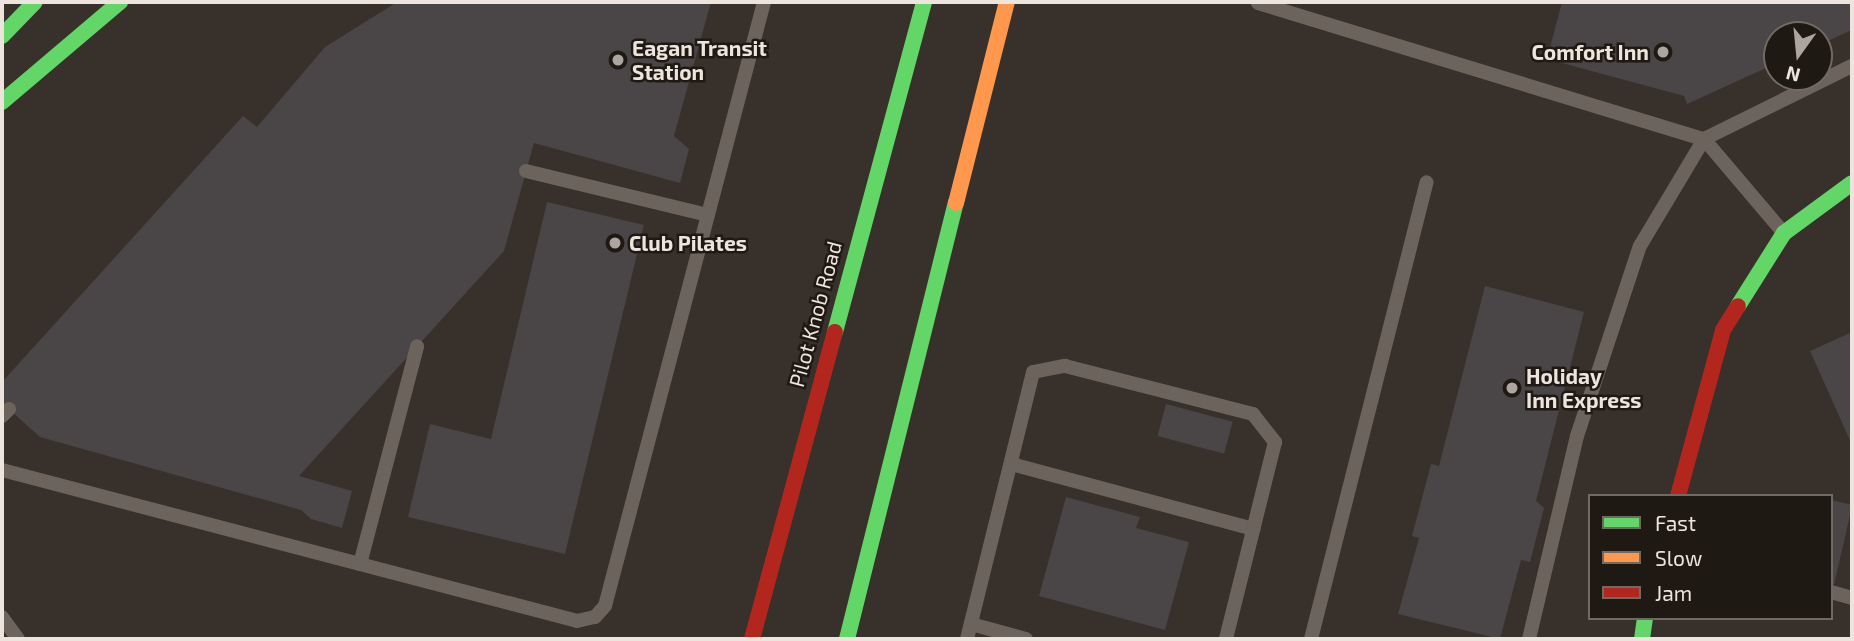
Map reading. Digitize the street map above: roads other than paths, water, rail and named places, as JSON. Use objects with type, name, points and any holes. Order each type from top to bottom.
[{"type":"main road","points":[[2,36],[35,2]]},
{"type":"main road","points":[[2,102],[120,2]]},
{"type":"main road","name":"Pilot Knob Road","points":[[752,639],[925,2]]},
{"type":"main road","points":[[847,639],[1007,2]]},
{"type":"main road","points":[[1679,494],[1723,330],[1784,233],[1852,183]]},
{"type":"main road","points":[[1643,639],[1645,620]]},
{"type":"lane","points":[[2,470],[578,621],[595,617],[605,606],[764,2]]},
{"type":"lane","points":[[1258,3],[1704,139],[1751,201],[1784,233]]},
{"type":"lane","points":[[1529,639],[1577,436],[1640,246],[1704,139],[1852,66]]},
{"type":"lane","points":[[526,172],[708,215]]},
{"type":"lane","points":[[1311,639],[1427,182]]},
{"type":"lane","points":[[359,564],[418,346]]},
{"type":"lane","points":[[967,639],[1034,372],[1065,366],[1254,414],[1275,442],[1226,639]]},
{"type":"lane","points":[[1011,464],[1253,528]]},
{"type":"lane","points":[[1833,593],[1852,598]]},
{"type":"lane","points":[[2,617],[18,639]]},
{"type":"lane","points":[[971,624],[1026,639]]},
{"type":"place","name":"Comfort Inn","points":[[1663,52]]},
{"type":"place","name":"Eagan Transit Station","points":[[618,60]]},
{"type":"place","name":"Club Pilates","points":[[615,243]]},
{"type":"place","name":"Holiday Inn Express","points":[[1512,388]]}]
